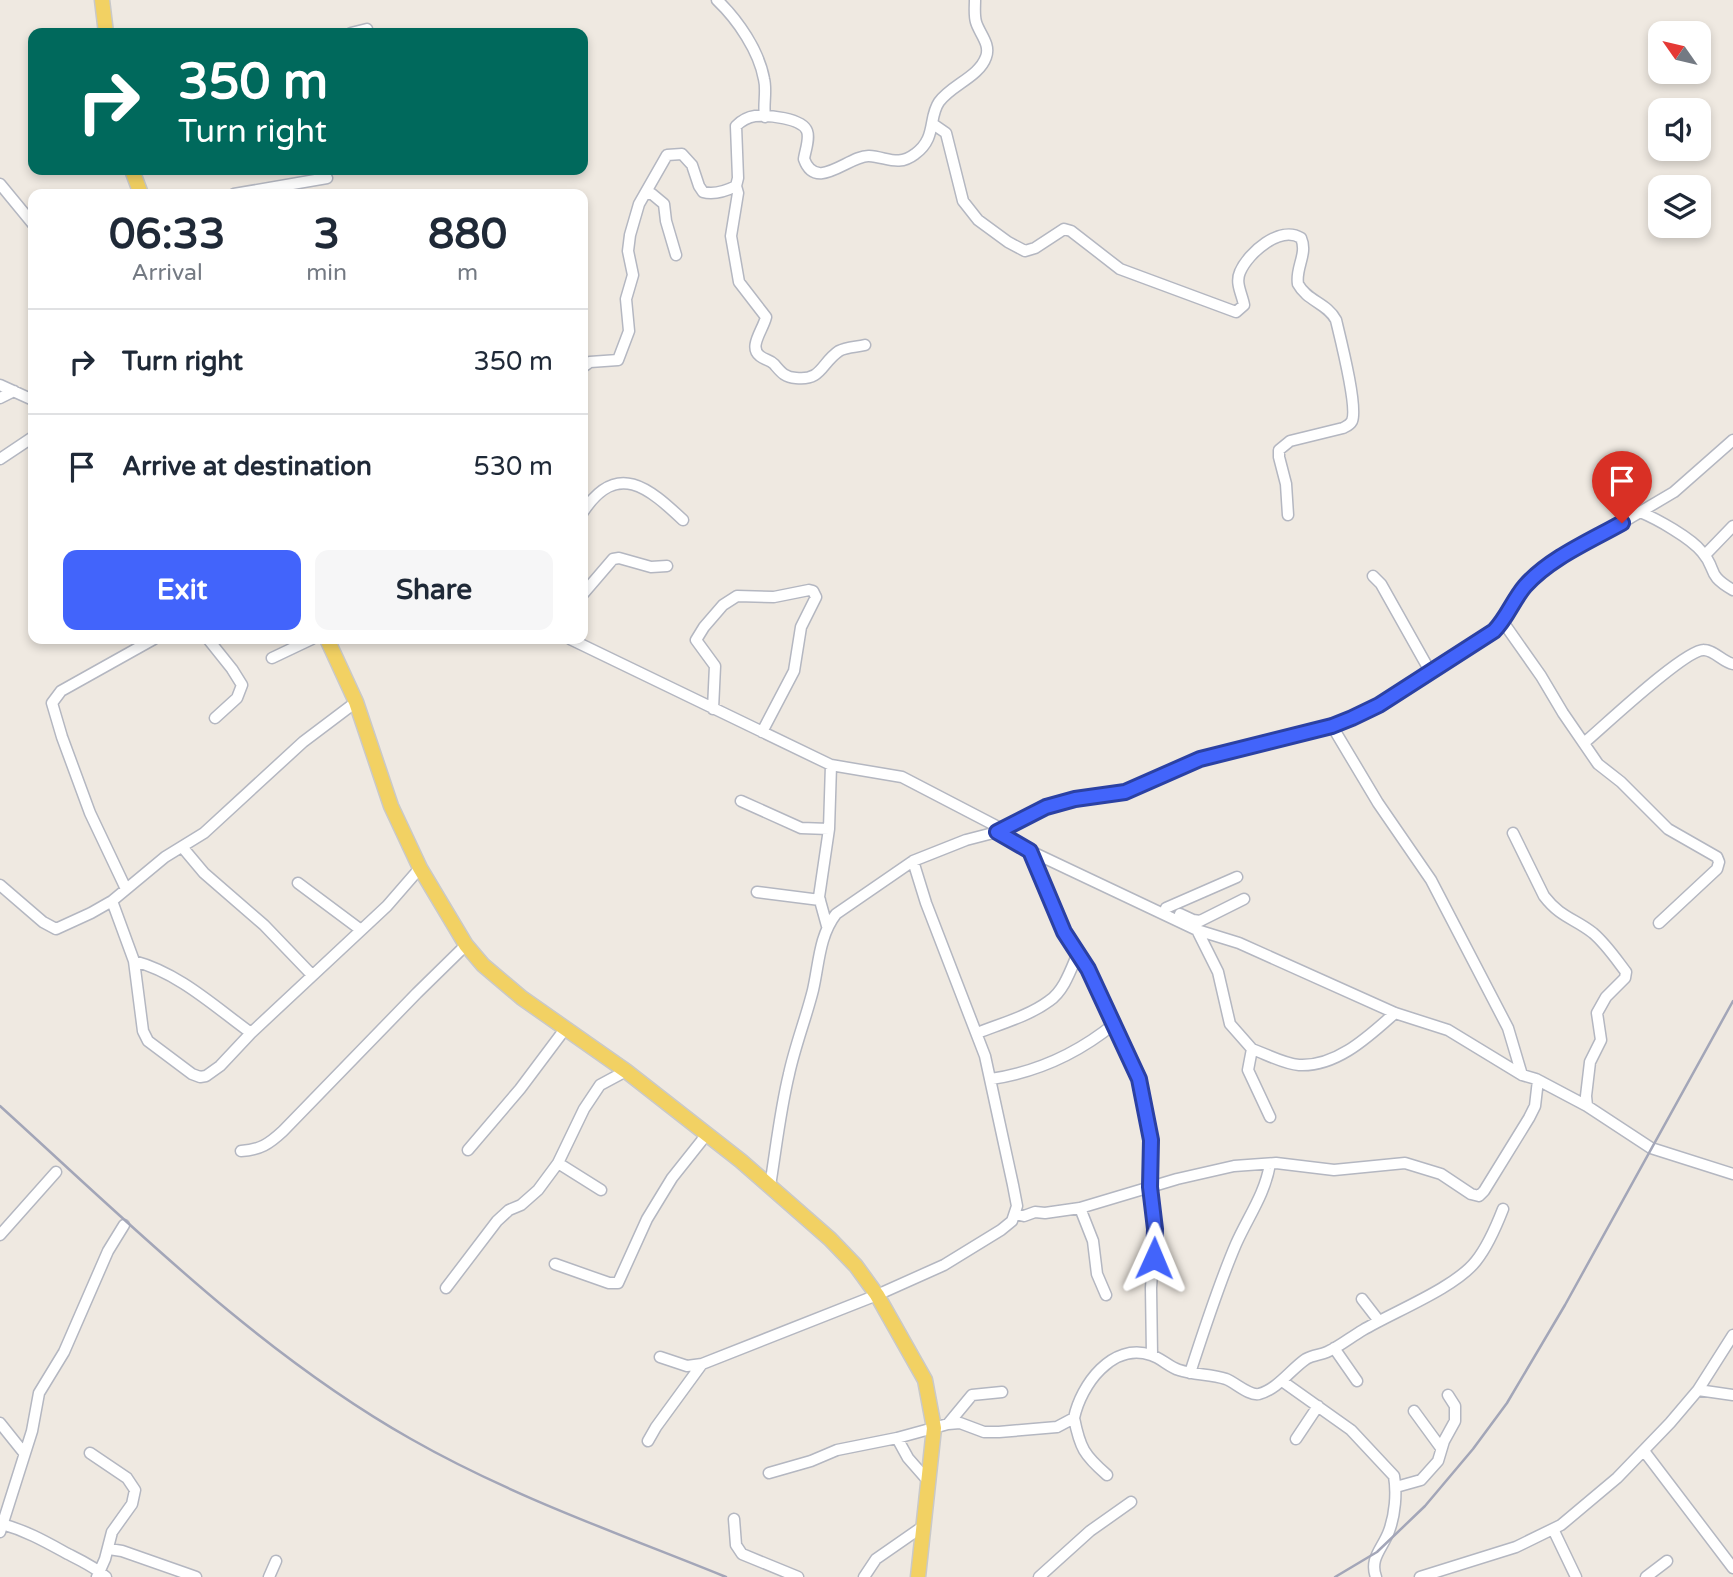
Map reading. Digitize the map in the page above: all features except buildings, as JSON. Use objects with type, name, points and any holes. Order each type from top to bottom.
[{"type":"main road","points":[[102,0],[105,28]]},
{"type":"main road","points":[[329,644],[356,702],[391,806],[420,868],[466,945],[484,965],[522,998],[626,1071],[769,1186],[830,1239],[856,1266],[877,1295],[925,1380],[941,1426],[929,1482],[918,1577]]},
{"type":"street","points":[[717,0],[741,28],[756,53],[764,78],[765,117]]},
{"type":"street","points":[[865,345],[842,349],[817,375],[806,380],[782,374],[770,361],[762,359],[756,353],[754,348],[766,317],[739,282],[731,236],[738,193],[736,126],[748,118],[793,120],[803,126],[808,136],[804,159],[816,172],[827,174],[859,157],[870,156],[892,162],[905,161],[926,142],[941,99],[975,71],[987,55],[986,44],[976,23],[975,0]]},
{"type":"street","points":[[933,124],[946,133],[963,201],[971,214],[1008,242],[1025,251],[1035,248],[1064,229],[1120,269],[1236,312],[1244,304],[1238,282],[1240,270],[1258,248],[1281,234],[1291,233],[1301,238],[1304,252],[1298,270],[1298,284],[1311,298],[1331,311],[1336,320],[1349,380],[1353,417],[1343,428],[1290,441],[1279,450],[1286,484],[1288,515]]},
{"type":"street","points":[[588,363],[618,360],[622,354],[629,334],[626,299],[633,275],[628,256],[630,235],[636,212],[665,158],[671,154],[682,154],[689,160],[703,192],[716,192],[736,186]]},
{"type":"street","points":[[263,189],[327,178]]},
{"type":"street","points":[[0,184],[28,218]]},
{"type":"street","points":[[646,194],[652,194],[664,204],[676,255]]},
{"type":"street","points":[[0,386],[28,398]]},
{"type":"street","points":[[0,398],[14,391]]},
{"type":"street","points":[[0,459],[28,440]]},
{"type":"street","points":[[769,1186],[789,1074],[810,1002],[827,926],[836,914],[913,861],[966,840],[1000,831],[1046,807],[1075,799],[1125,792],[1200,759],[1332,726],[1379,705],[1494,631],[1537,573],[1674,492],[1733,440]]},
{"type":"street","points":[[588,504],[608,487],[629,482],[644,488],[683,520]]},
{"type":"street","points":[[1640,512],[1665,524],[1699,548],[1705,555],[1714,578],[1733,590]]},
{"type":"street","points":[[1705,555],[1733,526]]},
{"type":"street","points":[[588,588],[613,559],[619,558],[650,567],[667,566]]},
{"type":"street","points":[[1373,576],[1381,583],[1431,673]]},
{"type":"street","points":[[713,709],[715,666],[696,640],[704,627],[723,605],[737,596],[774,597],[809,590],[816,597],[798,636],[794,671],[762,732]]},
{"type":"street","points":[[1503,622],[1598,764],[1621,782],[1659,822],[1696,847],[1717,857],[1720,862],[1717,869],[1660,923]]},
{"type":"street","points":[[126,889],[90,813],[52,703],[61,691],[145,644]]},
{"type":"street","points":[[212,644],[233,669],[242,685],[237,698],[215,718]]},
{"type":"street","points":[[272,658],[301,644]]},
{"type":"street","points":[[580,644],[831,765],[902,777],[1000,831],[1030,851],[1197,930],[1239,943],[1395,1013],[1448,1030],[1522,1074],[1587,1106],[1651,1147],[1733,1174]]},
{"type":"street","points":[[1584,743],[1678,663],[1697,651],[1710,652],[1733,664]]},
{"type":"street","points":[[0,885],[43,922],[56,929],[91,913],[112,901],[165,857],[183,848],[226,815],[303,742],[356,702]]},
{"type":"street","points":[[1332,726],[1378,803],[1431,880],[1508,1028],[1522,1074]]},
{"type":"street","points":[[827,926],[820,900],[829,829],[831,765]]},
{"type":"street","points":[[741,801],[801,828],[829,829]]},
{"type":"street","points":[[1513,833],[1550,904],[1561,915],[1598,938],[1626,972],[1625,978],[1606,997],[1597,1013],[1601,1040],[1590,1062],[1587,1106]]},
{"type":"street","points":[[183,848],[204,873],[264,925],[312,975]]},
{"type":"street","points":[[1030,851],[1064,932],[1078,953],[1114,1024],[1139,1079],[1144,1097],[1151,1140],[1150,1187],[1155,1229],[1151,1288],[1152,1355]]},
{"type":"street","points":[[660,1357],[687,1366],[702,1364],[877,1295],[944,1265],[1001,1230],[1016,1214],[1017,1206],[991,1079],[977,1033],[940,940],[913,861]]},
{"type":"street","points":[[112,901],[134,961],[142,1031],[148,1041],[200,1077],[213,1071],[387,906],[420,868]]},
{"type":"street","points":[[1166,908],[1237,877]]},
{"type":"street","points":[[298,883],[360,930]]},
{"type":"street","points":[[757,892],[820,900]]},
{"type":"street","points":[[1141,904],[1146,902],[1200,921],[1244,899]]},
{"type":"street","points":[[1197,930],[1218,972],[1230,1024],[1252,1049],[1297,1065],[1314,1064],[1338,1056],[1355,1046],[1395,1013]]},
{"type":"street","points":[[242,1151],[257,1150],[270,1144],[466,945]]},
{"type":"street","points":[[977,1033],[1026,1014],[1050,1001],[1058,992],[1078,953]]},
{"type":"street","points":[[134,961],[162,971],[251,1033]]},
{"type":"street","points":[[991,1079],[1017,1075],[1057,1062],[1114,1024]]},
{"type":"street","points":[[468,1150],[514,1097],[565,1028]]},
{"type":"street","points":[[1252,1049],[1248,1070],[1270,1117]]},
{"type":"street","points":[[446,1287],[497,1222],[538,1190],[558,1163],[591,1096],[600,1085],[626,1071]]},
{"type":"street","points":[[1016,1214],[1024,1216],[1035,1212],[1080,1208],[1234,1166],[1270,1164],[1334,1170],[1405,1163],[1441,1174],[1471,1194],[1479,1196],[1529,1118],[1535,1106],[1538,1080]]},
{"type":"street","points":[[555,1264],[609,1283],[618,1283],[647,1219],[672,1178],[707,1134]]},
{"type":"street","points":[[558,1163],[601,1190]]},
{"type":"street","points":[[1190,1373],[1220,1282],[1237,1241],[1261,1196],[1270,1164]]},
{"type":"street","points":[[0,1235],[56,1172]]},
{"type":"street","points":[[1080,1208],[1093,1241],[1097,1275],[1106,1295]]},
{"type":"street","points":[[1107,1475],[1089,1460],[1079,1443],[1074,1418],[1082,1394],[1117,1356],[1125,1353],[1152,1355],[1176,1369],[1228,1380],[1256,1394],[1282,1381],[1304,1361],[1403,1311],[1458,1277],[1475,1264],[1491,1238],[1503,1209]]},
{"type":"street","points":[[90,1453],[127,1478],[135,1490],[132,1504],[112,1532],[101,1575],[32,1534],[1,1528],[39,1393],[64,1352],[108,1251],[124,1225]]},
{"type":"street","points":[[1362,1299],[1379,1321]]},
{"type":"street","points":[[1420,1577],[1516,1547],[1553,1529],[1617,1478],[1644,1451],[1698,1390],[1733,1335]]},
{"type":"street","points":[[1334,1348],[1357,1381]]},
{"type":"street","points":[[648,1441],[702,1364]]},
{"type":"street","points":[[1282,1381],[1351,1430],[1394,1476],[1396,1487],[1389,1531],[1373,1563],[1376,1577]]},
{"type":"street","points":[[1698,1390],[1733,1395]]},
{"type":"street","points":[[941,1426],[972,1395],[1002,1392]]},
{"type":"street","points":[[1396,1487],[1425,1477],[1438,1461],[1441,1448],[1455,1420],[1455,1406],[1448,1395]]},
{"type":"street","points":[[1296,1439],[1318,1406]]},
{"type":"street","points":[[1414,1411],[1441,1448]]},
{"type":"street","points":[[769,1473],[837,1450],[941,1426],[960,1423],[984,1432],[992,1432],[1057,1427],[1074,1418]]},
{"type":"street","points":[[0,1423],[24,1453]]},
{"type":"street","points":[[897,1438],[908,1458],[929,1482]]},
{"type":"street","points":[[1644,1451],[1733,1568]]},
{"type":"street","points":[[1039,1577],[1090,1531],[1130,1502]]},
{"type":"street","points":[[734,1519],[736,1545],[742,1554],[798,1577]]},
{"type":"street","points":[[864,1577],[876,1559],[925,1525]]},
{"type":"street","points":[[1553,1529],[1576,1577]]},
{"type":"street","points":[[109,1549],[135,1555],[196,1577]]},
{"type":"street","points":[[269,1577],[276,1561]]},
{"type":"street","points":[[1646,1577],[1667,1561]]},
{"type":"railway","points":[[1335,1577],[1377,1552],[1425,1506],[1507,1403],[1565,1305],[1733,1001]]},
{"type":"railway","points":[[0,1106],[147,1240],[248,1327],[355,1405],[411,1439],[488,1479],[726,1577]]},
{"type":"route","points":[[1154,1258],[1155,1229],[1150,1187],[1151,1140],[1139,1079],[1088,969],[1064,932],[1030,851],[997,832],[1046,807],[1075,799],[1125,792],[1200,759],[1332,726],[1379,705],[1494,631],[1537,573],[1622,523]]}]
